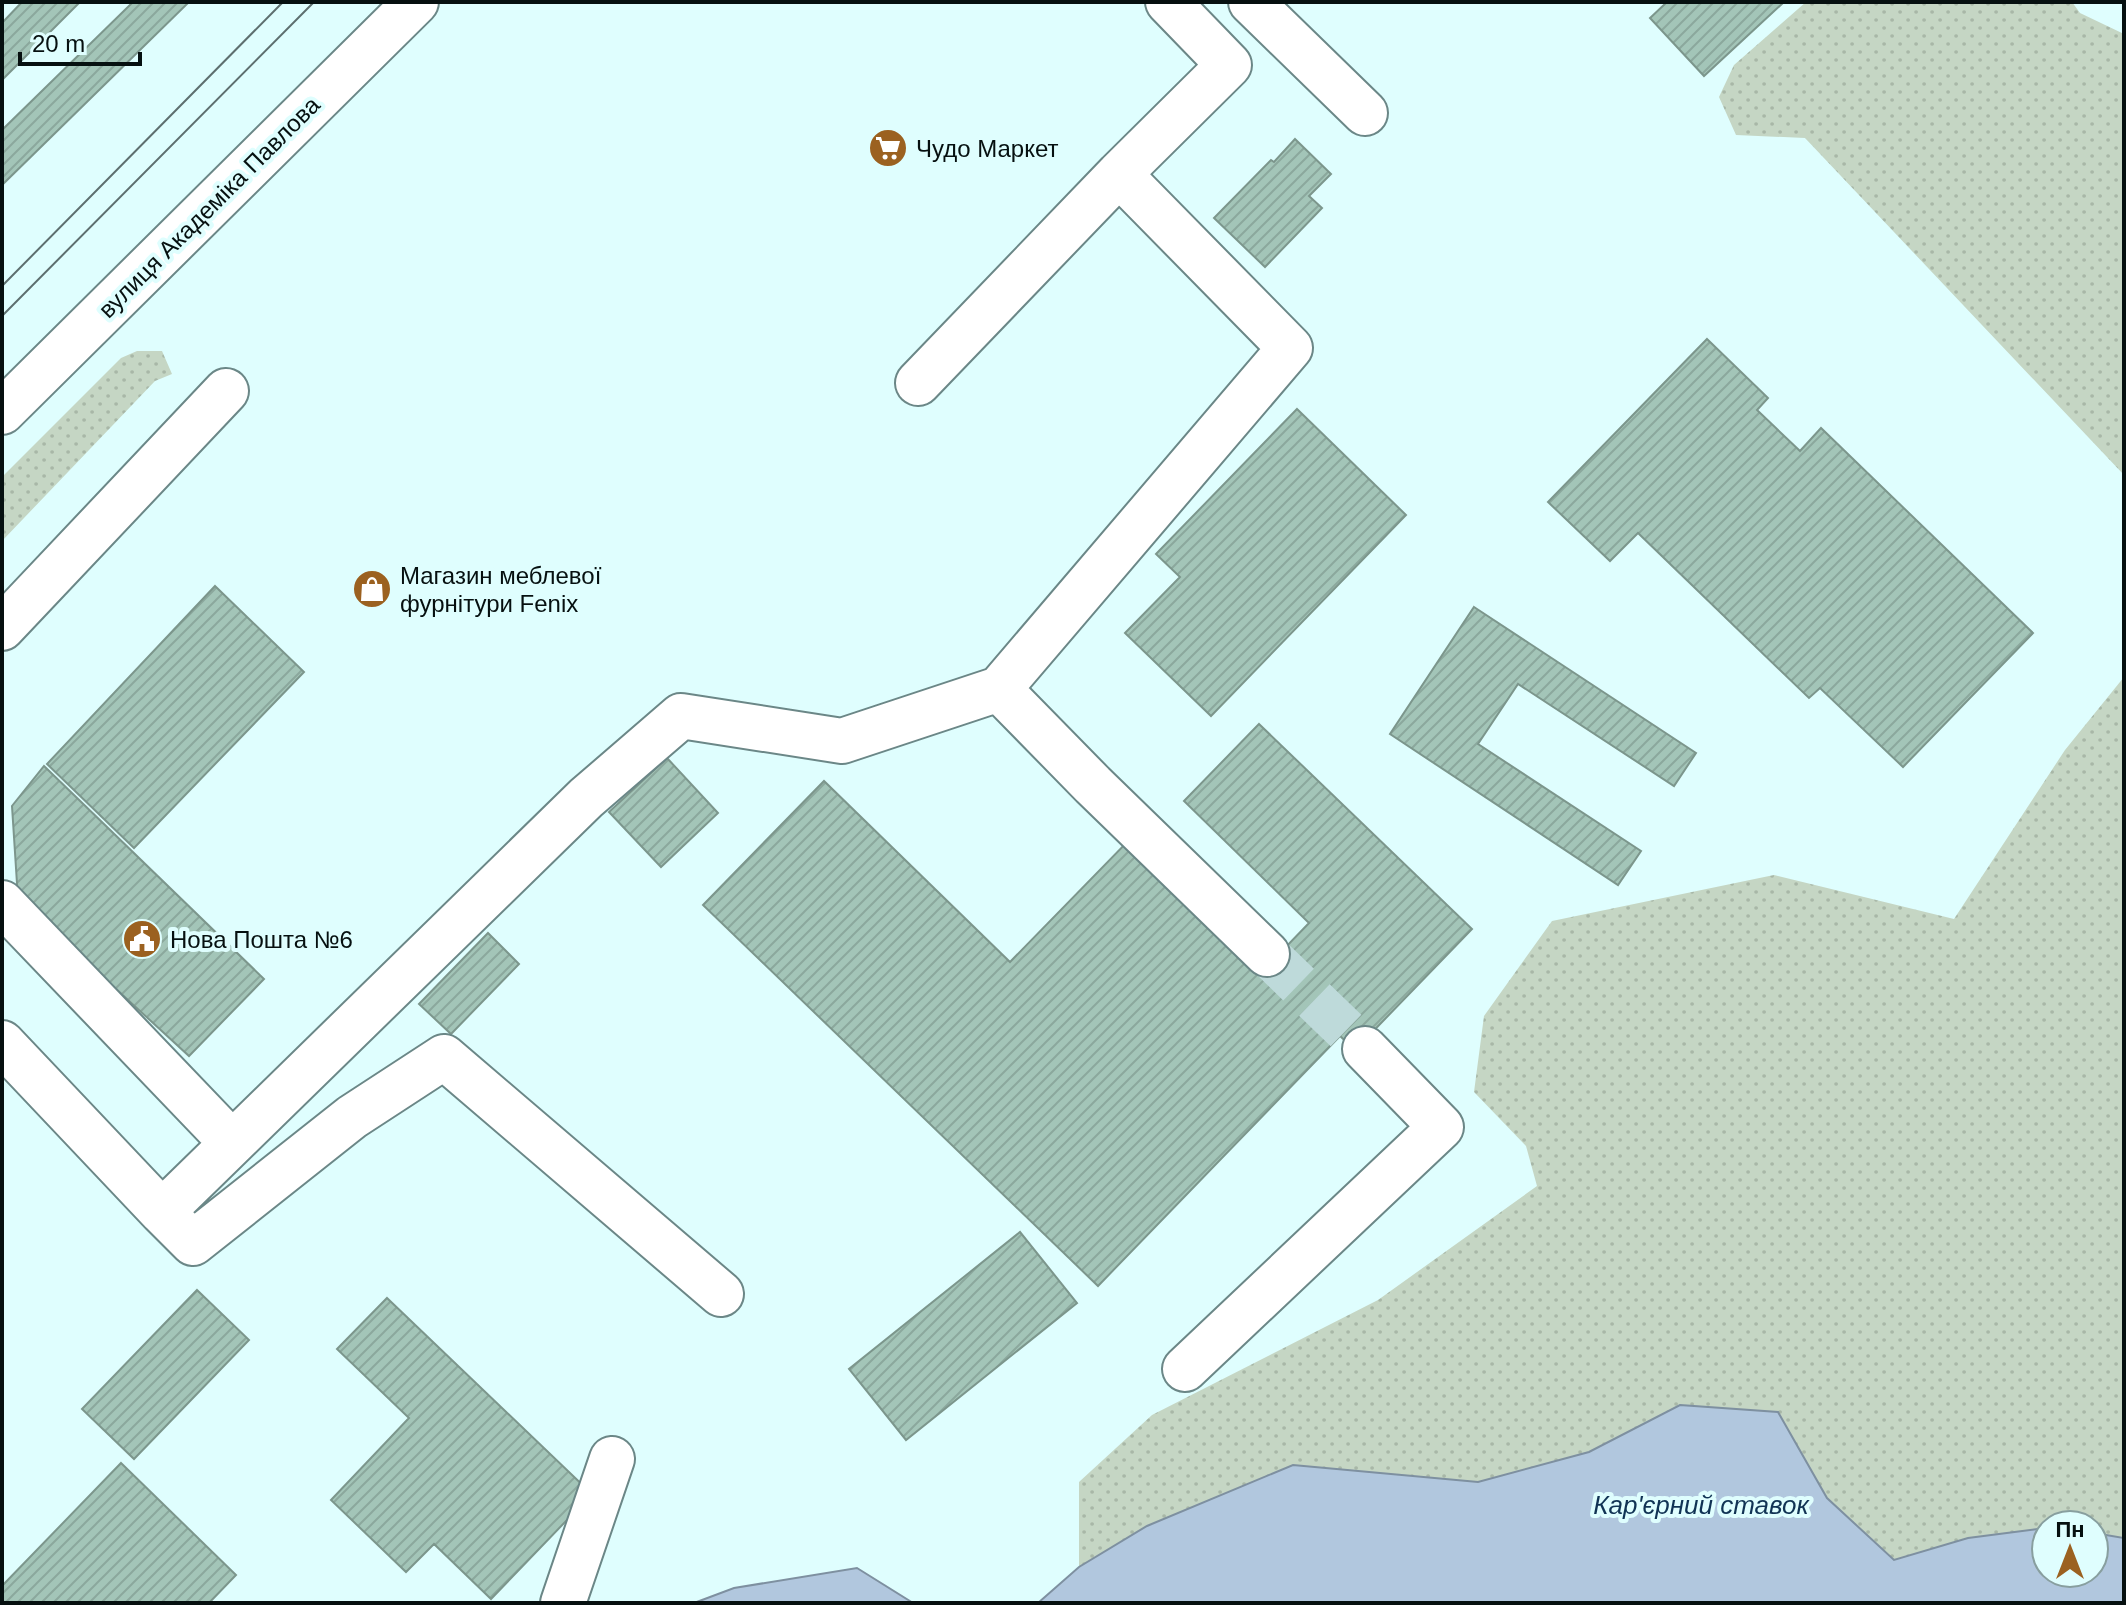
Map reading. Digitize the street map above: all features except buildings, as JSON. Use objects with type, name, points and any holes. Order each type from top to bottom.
[{"type":"main road","name":"вулиця Академіка Павлова","points":[[2,412],[416,2]]},
{"type":"main road","points":[[918,383],[1119,174],[1229,65],[1168,2]]},
{"type":"main road","points":[[1251,2],[1365,113]]},
{"type":"main road","points":[[162,1212],[586,798],[681,716],[842,741],[999,689],[1290,348],[1119,174]]},
{"type":"main road","points":[[2,628],[226,391]]},
{"type":"main road","points":[[999,689],[1267,954]]},
{"type":"main road","points":[[2,903],[232,1143]]},
{"type":"main road","points":[[2,1043],[193,1243],[352,1117],[444,1057],[721,1294]]},
{"type":"main road","points":[[1185,1369],[1441,1127],[1365,1049]]},
{"type":"main road","points":[[563,1603],[612,1459]]},
{"type":"green space","points":[[1806,2],[2072,2],[2080,13],[2124,34],[2124,475],[1805,138],[1736,135],[1719,97],[1734,65]]},
{"type":"green space","points":[[137,351],[162,351],[172,374],[155,381],[2,541],[2,477],[121,358]]},
{"type":"green space","points":[[2124,677],[2124,1538],[2110,1536],[2110,1509],[2030,1509],[2030,1530],[1968,1538],[1894,1560],[1827,1498],[1778,1412],[1680,1405],[1589,1452],[1478,1482],[1293,1465],[1148,1526],[1079,1567],[1079,1482],[1152,1415],[1378,1300],[1537,1186],[1526,1146],[1474,1092],[1484,1016],[1552,921],[1774,875],[1954,919],[2065,750]]},
{"type":"water","name":"Кар'єрний ставок","points":[[1680,1405],[1778,1412],[1827,1498],[1894,1560],[1968,1538],[2030,1530],[2030,1589],[2110,1589],[2110,1536],[2124,1538],[2124,1603],[1038,1603],[1079,1567],[1147,1526],[1293,1465],[1478,1482],[1589,1452]]},
{"type":"water","points":[[857,1568],[913,1603],[694,1603],[734,1588]]},
{"type":"tunnel","points":[[1267,954],[1365,1049]]},
{"type":"tram line","points":[[2,286],[283,2]]},
{"type":"tram line","points":[[2,316],[314,2]]},
{"type":"place","name":"Чудо Маркет","points":[[888,148]]},
{"type":"place","name":"Магазин меблевої фурнітури Fenix","points":[[372,589]]},
{"type":"place","name":"Нова Пошта №6","points":[[142,939]]}]
